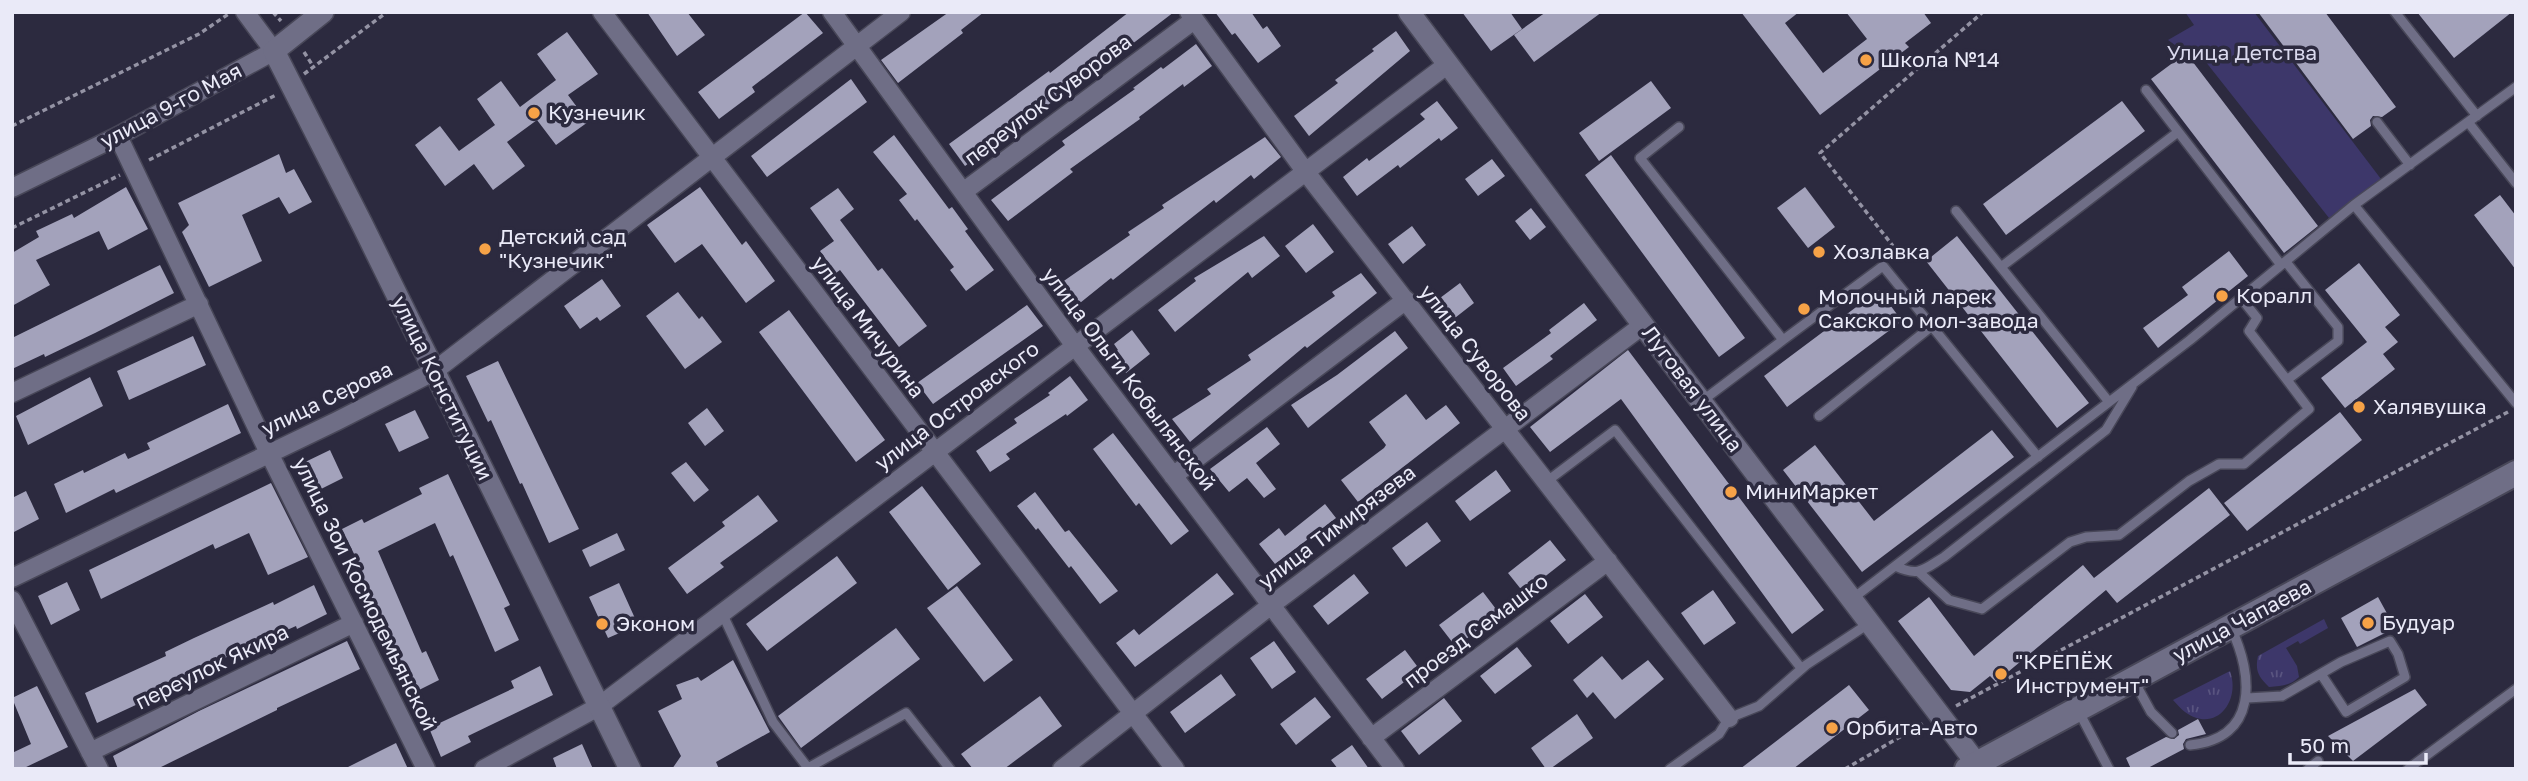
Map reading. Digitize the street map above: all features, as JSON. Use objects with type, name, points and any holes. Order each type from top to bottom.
[{"type":"main road","name":"улица Чапаева","points":[[1972,766],[2516,473]]},
{"type":"street","name":"улица Конституции","points":[[246,12],[274,51],[362,224],[630,769]]},
{"type":"street","name":"улица 9-го Мая","points":[[13,186],[118,136],[274,51],[323,12]]},
{"type":"street","name":"улица Мичурина","points":[[602,12],[1175,769]]},
{"type":"street","name":"улица Ольги Кобылянской","points":[[832,12],[1075,346],[1395,769]]},
{"type":"street","name":"улица Серова","points":[[12,578],[433,372],[901,12]]},
{"type":"street","name":"Луговая улица","points":[[1409,12],[1643,325],[1940,714],[1972,766]]},
{"type":"street","name":"улица Суворова","points":[[1191,16],[1305,171],[1729,718]]},
{"type":"street","name":"переулок Суворова","points":[[963,192],[1191,16]]},
{"type":"street","name":"улица Островского","points":[[484,769],[598,706],[1448,64]]},
{"type":"street","name":"улица Зои Космодемьянской","points":[[118,136],[426,769]]},
{"type":"street","points":[[1173,476],[1406,300]]},
{"type":"street","points":[[12,393],[199,304]]},
{"type":"street","name":"улица Тимирязева","points":[[1062,769],[1270,606],[1643,325]]},
{"type":"street","name":"проезд Семашко","points":[[1371,738],[1608,561]]},
{"type":"street","points":[[12,600],[99,769]]},
{"type":"street","name":"переулок Якира","points":[[90,752],[354,623]]},
{"type":"lane","points":[[2395,12],[2477,116]]},
{"type":"lane","points":[[1852,599],[2135,383],[2354,205],[2516,87]]},
{"type":"lane","points":[[2146,90],[2283,263],[2338,327],[2338,341],[2287,380]]},
{"type":"lane","points":[[2377,122],[2410,165]]},
{"type":"lane","points":[[2468,122],[2516,183]]},
{"type":"lane","points":[[1679,127],[1640,158],[1783,340]]},
{"type":"lane","points":[[2001,267],[2178,132]]},
{"type":"lane","points":[[2354,205],[2516,405]]},
{"type":"lane","points":[[1956,211],[2109,402]]},
{"type":"lane","points":[[1702,401],[1883,266],[2038,457]]},
{"type":"lane","points":[[1919,572],[1949,600],[1982,609],[2070,542],[2086,537],[2119,535],[2199,475],[2219,464],[2244,464],[2309,410],[2249,331],[2257,318],[2241,298]]},
{"type":"lane","points":[[1819,416],[1932,326]]},
{"type":"lane","points":[[1895,566],[1910,573],[1919,572],[1944,556],[2106,430],[2135,383]]},
{"type":"lane","points":[[1546,482],[1615,430],[1801,668]]},
{"type":"lane","points":[[722,613],[773,722],[808,768],[906,713],[950,769]]},
{"type":"lane","points":[[1670,769],[1719,734],[1729,718],[1759,706],[1801,668],[1870,623]]},
{"type":"lane","points":[[2190,745],[2211,741],[2237,724],[2248,698],[2241,649],[2231,626]]},
{"type":"lane","points":[[2248,698],[2283,696],[2341,662],[2390,640],[2398,654],[2404,677],[2346,712],[2321,674]]},
{"type":"lane","points":[[2133,679],[2151,712],[2172,733]]},
{"type":"lane","points":[[2408,769],[2516,688]]},
{"type":"lane","points":[[2078,709],[2109,769]]},
{"type":"lane","points":[[2308,769],[2318,761]]},
{"type":"path","points":[[12,126],[200,34],[232,12]]},
{"type":"path","points":[[12,228],[269,100],[387,12]]},
{"type":"path","points":[[1883,266],[1900,255],[1819,153],[1983,12]]},
{"type":"path","points":[[1845,769],[1940,714],[2516,405]]},
{"type":"green space","name":"Улица Детства","points":[[2185,12],[2254,12],[2381,179],[2329,218],[2194,47],[2186,53],[2168,40],[2194,25]]},
{"type":"green space","points":[[2324,619],[2328,628],[2300,644],[2298,641],[2286,648],[2297,666],[2299,677],[2289,684],[2269,687],[2258,673],[2258,656]]},
{"type":"green space","points":[[2230,671],[2232,694],[2229,703],[2215,717],[2196,718],[2173,700]]},
{"type":"building","points":[[647,12],[687,12],[705,35],[677,56]]},
{"type":"building","points":[[805,12],[823,33],[752,87],[755,92],[719,119],[698,92]]},
{"type":"building","points":[[949,12],[984,12],[961,30],[963,33],[898,83],[881,60]]},
{"type":"building","points":[[1129,12],[1174,12],[1072,90],[1071,88],[965,166],[949,144],[1049,71],[1050,73]]},
{"type":"building","points":[[1215,12],[1251,12],[1263,29],[1267,26],[1281,46],[1258,63]]},
{"type":"building","points":[[1462,12],[1510,12],[1522,29],[1491,51]]},
{"type":"building","points":[[1546,12],[1602,12],[1534,62],[1514,35]]},
{"type":"building","name":"Школа №14","points":[[1741,12],[1799,12],[1785,23],[1823,73],[1867,39],[1846,12],[1923,12],[1931,23],[1905,43],[1909,47],[1820,115]]},
{"type":"building","points":[[2258,12],[2325,12],[2396,107],[2382,117],[2373,116],[2370,120],[2371,126],[2353,139]]},
{"type":"building","points":[[2417,12],[2512,12],[2454,58]]},
{"type":"building","points":[[1396,31],[1410,51],[1309,136],[1294,116],[1338,83],[1335,80]]},
{"type":"building","name":"Кузнечик","points":[[567,32],[598,74],[568,95],[588,122],[556,145],[537,120],[507,142],[525,166],[493,190],[474,164],[445,186],[415,145],[440,126],[459,151],[495,125],[477,99],[501,81],[520,107],[556,80],[537,54]]},
{"type":"building","points":[[1196,44],[1212,66],[1184,87],[1183,84],[1139,117],[1140,119],[1070,169],[1073,172],[1008,221],[991,200],[1065,145],[1062,141]]},
{"type":"building","points":[[2186,53],[2318,226],[2284,253],[2151,79]]},
{"type":"building","points":[[851,79],[867,102],[767,177],[751,156]]},
{"type":"building","points":[[1651,81],[1671,108],[1599,161],[1579,133]]},
{"type":"building","points":[[1437,101],[1458,128],[1441,141],[1439,138],[1400,168],[1398,165],[1357,196],[1343,177],[1425,119],[1420,114]]},
{"type":"building","points":[[2122,101],[2145,131],[2006,235],[1983,204]]},
{"type":"building","points":[[894,135],[949,209],[952,207],[968,229],[965,231],[994,270],[966,291],[950,270],[954,267],[899,200],[907,194],[873,152]]},
{"type":"building","points":[[1265,137],[1281,157],[1254,179],[1251,175],[1216,203],[1214,200],[1075,307],[1058,285],[1130,235],[1128,232],[1164,208],[1162,205]]},
{"type":"building","points":[[279,154],[286,173],[294,169],[312,202],[289,214],[279,197],[242,215],[262,261],[209,287],[182,232],[189,225],[178,203]]},
{"type":"building","points":[[1611,155],[1745,338],[1719,357],[1585,175]]},
{"type":"building","points":[[1492,159],[1505,176],[1478,196],[1465,179]]},
{"type":"building","points":[[126,187],[148,229],[108,250],[99,231],[36,260],[50,285],[12,306],[12,253],[39,237],[36,231],[72,214],[74,218]]},
{"type":"building","points":[[700,187],[742,245],[746,241],[775,281],[746,303],[702,244],[675,263],[647,225]]},
{"type":"building","points":[[1805,187],[1835,227],[1808,248],[1777,208]]},
{"type":"building","points":[[838,188],[854,209],[840,220],[878,271],[882,268],[927,326],[899,347],[840,270],[836,273],[820,251],[834,241],[810,208]]},
{"type":"building","points":[[2500,195],[2516,216],[2516,270],[2474,215]]},
{"type":"building","points":[[1531,208],[1546,227],[1530,240],[1515,221]]},
{"type":"building","points":[[1313,224],[1334,252],[1306,273],[1285,246]]},
{"type":"building","points":[[1412,226],[1426,245],[1403,264],[1388,244]]},
{"type":"building","points":[[1264,236],[1280,256],[1252,278],[1248,272],[1175,332],[1158,310],[1196,281],[1194,278]]},
{"type":"building","points":[[1957,236],[2089,403],[2057,428],[1926,261]]},
{"type":"building","points":[[2229,251],[2248,276],[2158,348],[2143,328],[2188,295],[2182,287]]},
{"type":"building","points":[[2359,263],[2400,315],[2385,327],[2398,342],[2383,354],[2395,369],[2345,408],[2321,378],[2367,342],[2325,290]]},
{"type":"building","points":[[160,265],[174,293],[45,357],[44,354],[12,369],[12,338]]},
{"type":"building","points":[[1361,273],[1377,293],[1307,348],[1305,346],[1190,442],[1172,419],[1211,394],[1207,389],[1251,360],[1248,355],[1335,296],[1332,292]]},
{"type":"building","points":[[602,279],[621,306],[600,321],[597,317],[580,329],[564,306]]},
{"type":"building","points":[[1460,283],[1474,303],[1451,321],[1436,301]]},
{"type":"building","points":[[1879,290],[1902,321],[1787,407],[1764,376]]},
{"type":"building","points":[[678,292],[699,319],[702,316],[722,342],[685,369],[646,316]]},
{"type":"building","points":[[1584,303],[1597,320],[1550,356],[1553,359],[1516,386],[1503,368],[1551,333],[1549,330]]},
{"type":"building","points":[[1027,305],[1043,326],[933,404],[917,383]]},
{"type":"building","points":[[789,310],[885,440],[856,462],[759,332]]},
{"type":"building","points":[[1132,330],[1150,354],[1126,373],[1112,354],[1118,350],[1114,344]]},
{"type":"building","points":[[1395,331],[1408,348],[1308,428],[1291,405],[1337,375]]},
{"type":"building","points":[[193,336],[206,365],[129,400],[117,371]]},
{"type":"building","points":[[1628,350],[1824,610],[1792,634],[1621,399],[1550,452],[1530,427]]},
{"type":"building","points":[[498,361],[579,529],[549,543],[491,420],[488,422],[466,376]]},
{"type":"building","points":[[1070,376],[1088,400],[1006,454],[1010,459],[990,472],[976,451],[1017,423],[1014,419],[1050,395],[1048,393]]},
{"type":"building","points":[[90,377],[103,406],[28,445],[16,416]]},
{"type":"building","points":[[1406,394],[1426,420],[1446,405],[1460,423],[1358,502],[1341,480],[1384,448],[1386,445],[1369,422]]},
{"type":"building","points":[[228,404],[241,433],[116,493],[114,489],[66,513],[54,484],[125,453],[128,459],[150,449],[147,443]]},
{"type":"building","points":[[707,408],[724,431],[705,446],[688,423]]},
{"type":"building","points":[[415,410],[429,438],[399,452],[385,424]]},
{"type":"building","points":[[2340,412],[2362,440],[2247,531],[2224,503]]},
{"type":"building","points":[[1267,427],[1280,444],[1256,463],[1276,489],[1264,498],[1247,478],[1229,492],[1210,469]]},
{"type":"building","points":[[1992,430],[2014,457],[1862,572],[1783,470],[1815,445],[1874,521]]},
{"type":"building","points":[[1113,433],[1189,531],[1171,545],[1139,503],[1136,506],[1093,449]]},
{"type":"building","points":[[330,450],[343,478],[313,493],[301,464]]},
{"type":"building","points":[[686,462],[709,490],[694,502],[671,473]]},
{"type":"building","points":[[1496,470],[1511,491],[1470,521],[1455,501]]},
{"type":"building","points":[[448,474],[510,605],[504,608],[519,640],[495,652],[453,555],[450,557],[435,523],[378,551],[422,653],[426,651],[439,680],[409,695],[388,646],[383,648],[348,565],[357,560],[342,529],[362,519],[364,523],[422,494],[419,488]]},
{"type":"building","points":[[271,483],[308,557],[268,575],[249,533],[215,549],[213,544],[101,599],[89,570]]},
{"type":"building","points":[[922,486],[981,564],[948,590],[889,512]]},
{"type":"building","points":[[2209,488],[2230,515],[2117,603],[2106,590],[1996,682],[1990,676],[1970,692],[1951,690],[1898,621],[1929,597],[1974,656],[2083,565],[2094,578]]},
{"type":"building","points":[[26,491],[39,519],[12,533],[12,498]]},
{"type":"building","points":[[1035,492],[1065,532],[1069,530],[1118,591],[1100,604],[1071,566],[1069,568],[1017,506]]},
{"type":"building","points":[[758,495],[778,521],[720,563],[724,567],[687,594],[668,568],[725,526],[722,522]]},
{"type":"building","points":[[1325,504],[1336,518],[1275,564],[1259,544],[1279,528],[1285,536]]},
{"type":"building","points":[[1427,522],[1441,541],[1406,567],[1392,548]]},
{"type":"building","points":[[617,533],[625,550],[590,567],[582,550]]},
{"type":"building","points":[[1550,540],[1566,560],[1524,593],[1508,573]]},
{"type":"building","points":[[837,556],[857,583],[767,651],[746,624]]},
{"type":"building","points":[[1217,573],[1234,594],[1135,667],[1116,643],[1134,629],[1139,635]]},
{"type":"building","points":[[1354,574],[1369,593],[1328,625],[1313,606]]},
{"type":"building","points":[[67,582],[80,610],[51,625],[38,596]]},
{"type":"building","points":[[619,583],[638,625],[608,638],[589,597]]},
{"type":"building","points":[[314,585],[327,614],[220,660],[167,686],[168,690],[97,723],[85,693],[166,656],[165,652],[194,638],[273,602],[274,605]]},
{"type":"building","points":[[957,586],[1013,660],[984,682],[927,608]]},
{"type":"building","points":[[1713,590],[1736,623],[1704,645],[1681,613]]},
{"type":"building","points":[[1483,592],[1499,613],[1456,647],[1439,625]]},
{"type":"building","points":[[1585,594],[1603,617],[1568,644],[1550,621]]},
{"type":"building","name":"Будуар","points":[[2378,597],[2395,628],[2357,647],[2341,618]]},
{"type":"building","points":[[896,628],[920,659],[801,748],[778,716]]},
{"type":"building","points":[[347,641],[360,669],[157,769],[118,769],[113,756],[199,711]]},
{"type":"building","points":[[1274,641],[1296,672],[1272,689],[1250,658]]},
{"type":"building","points":[[1517,647],[1532,666],[1495,694],[1480,676]]},
{"type":"building","points":[[1405,650],[1420,670],[1382,699],[1366,679]]},
{"type":"building","points":[[1602,656],[1622,680],[1648,660],[1664,679],[1615,719],[1593,692],[1587,698],[1573,680]]},
{"type":"building","points":[[733,660],[770,732],[716,762],[719,769],[672,769],[681,756],[658,711],[682,699],[676,685],[698,677],[701,681]]},
{"type":"building","points":[[540,666],[553,695],[468,736],[471,742],[441,757],[429,728],[514,688],[511,681]]},
{"type":"building","points":[[1221,674],[1236,695],[1185,733],[1170,712]]},
{"type":"building","points":[[1849,685],[1869,710],[1793,769],[1740,769]]},
{"type":"building","points":[[37,686],[68,747],[22,769],[12,769],[12,753],[31,744],[12,698]]},
{"type":"building","points":[[2415,689],[2427,705],[2353,761],[2328,736]]},
{"type":"building","points":[[1040,696],[1062,726],[1004,769],[973,769],[961,754]]},
{"type":"building","points":[[1315,697],[1331,717],[1296,745],[1280,724]]},
{"type":"building","points":[[1444,698],[1462,721],[1419,755],[1401,731]]},
{"type":"building","points":[[1577,714],[1593,738],[1550,769],[1546,769],[1531,748]]},
{"type":"building","points":[[2198,719],[2206,734],[2186,739],[2184,749],[2146,769],[2131,769],[2126,758],[2166,737],[2174,739],[2179,735],[2178,730]]},
{"type":"building","points":[[396,743],[408,769],[344,769]]},
{"type":"building","points":[[582,744],[593,769],[557,769],[553,758]]},
{"type":"building","points":[[1352,745],[1369,769],[1338,769],[1331,760]]},
{"type":"place","name":"Школа №14","points":[[1866,60]]},
{"type":"place","name":"Кузнечик","points":[[534,113]]},
{"type":"place","name":"Детский сад \"Кузнечик\"","points":[[485,249]]},
{"type":"place","name":"Хозлавка","points":[[1819,252]]},
{"type":"place","name":"Коралл","points":[[2222,296]]},
{"type":"place","name":"Молочный ларек Сакского мол-завода","points":[[1804,309]]},
{"type":"place","name":"Халявушка","points":[[2359,407]]},
{"type":"place","name":"МиниМаркет","points":[[1731,492]]},
{"type":"place","name":"Будуар","points":[[2368,623]]},
{"type":"place","name":"Эконом","points":[[602,624]]},
{"type":"place","name":"\"КРЕПЁЖ Инструмент\"","points":[[2001,674]]},
{"type":"place","name":"Орбита-Авто","points":[[1832,728]]}]
